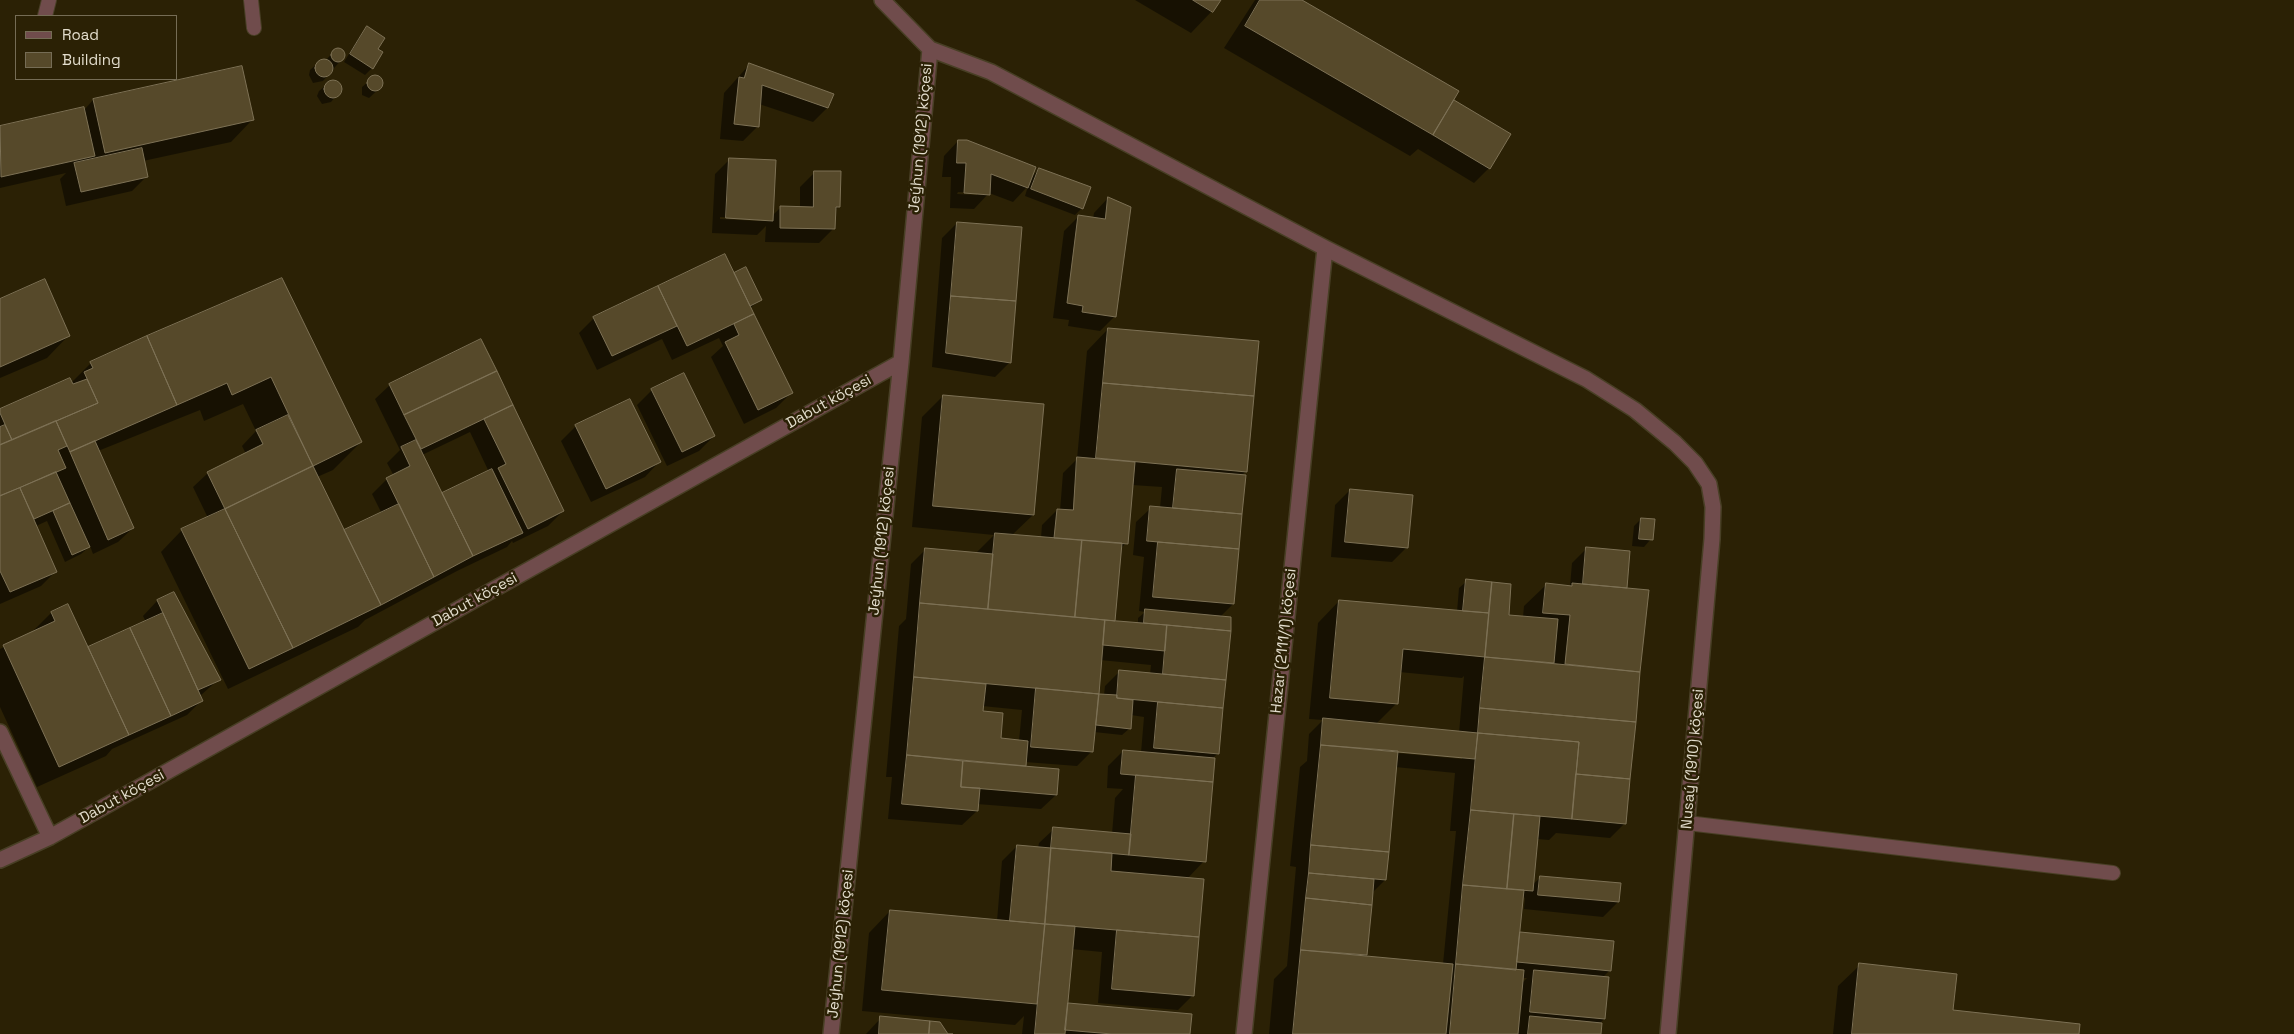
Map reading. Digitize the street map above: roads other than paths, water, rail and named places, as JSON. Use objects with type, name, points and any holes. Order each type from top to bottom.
[{"type":"street","points":[[882,0],[930,49],[991,72],[1325,248]]},
{"type":"street","name":"Jeýhun (1912) köçesi","points":[[831,1034],[930,49]]},
{"type":"street","name":"Nusaý (1910) köçesi","points":[[1325,248],[1586,379],[1635,410],[1675,443],[1695,463],[1709,484],[1713,508],[1712,539],[1668,1034]]},
{"type":"street","name":"Hazar (2111/1) köçesi","points":[[1244,1034],[1325,248]]},
{"type":"street","name":"Dabut köçesi","points":[[0,860],[50,837],[900,362]]},
{"type":"street","points":[[0,732],[50,837]]},
{"type":"lane","points":[[45,15],[49,0]]},
{"type":"lane","points":[[251,0],[254,28]]},
{"type":"lane","points":[[1687,823],[2112,873]]}]
